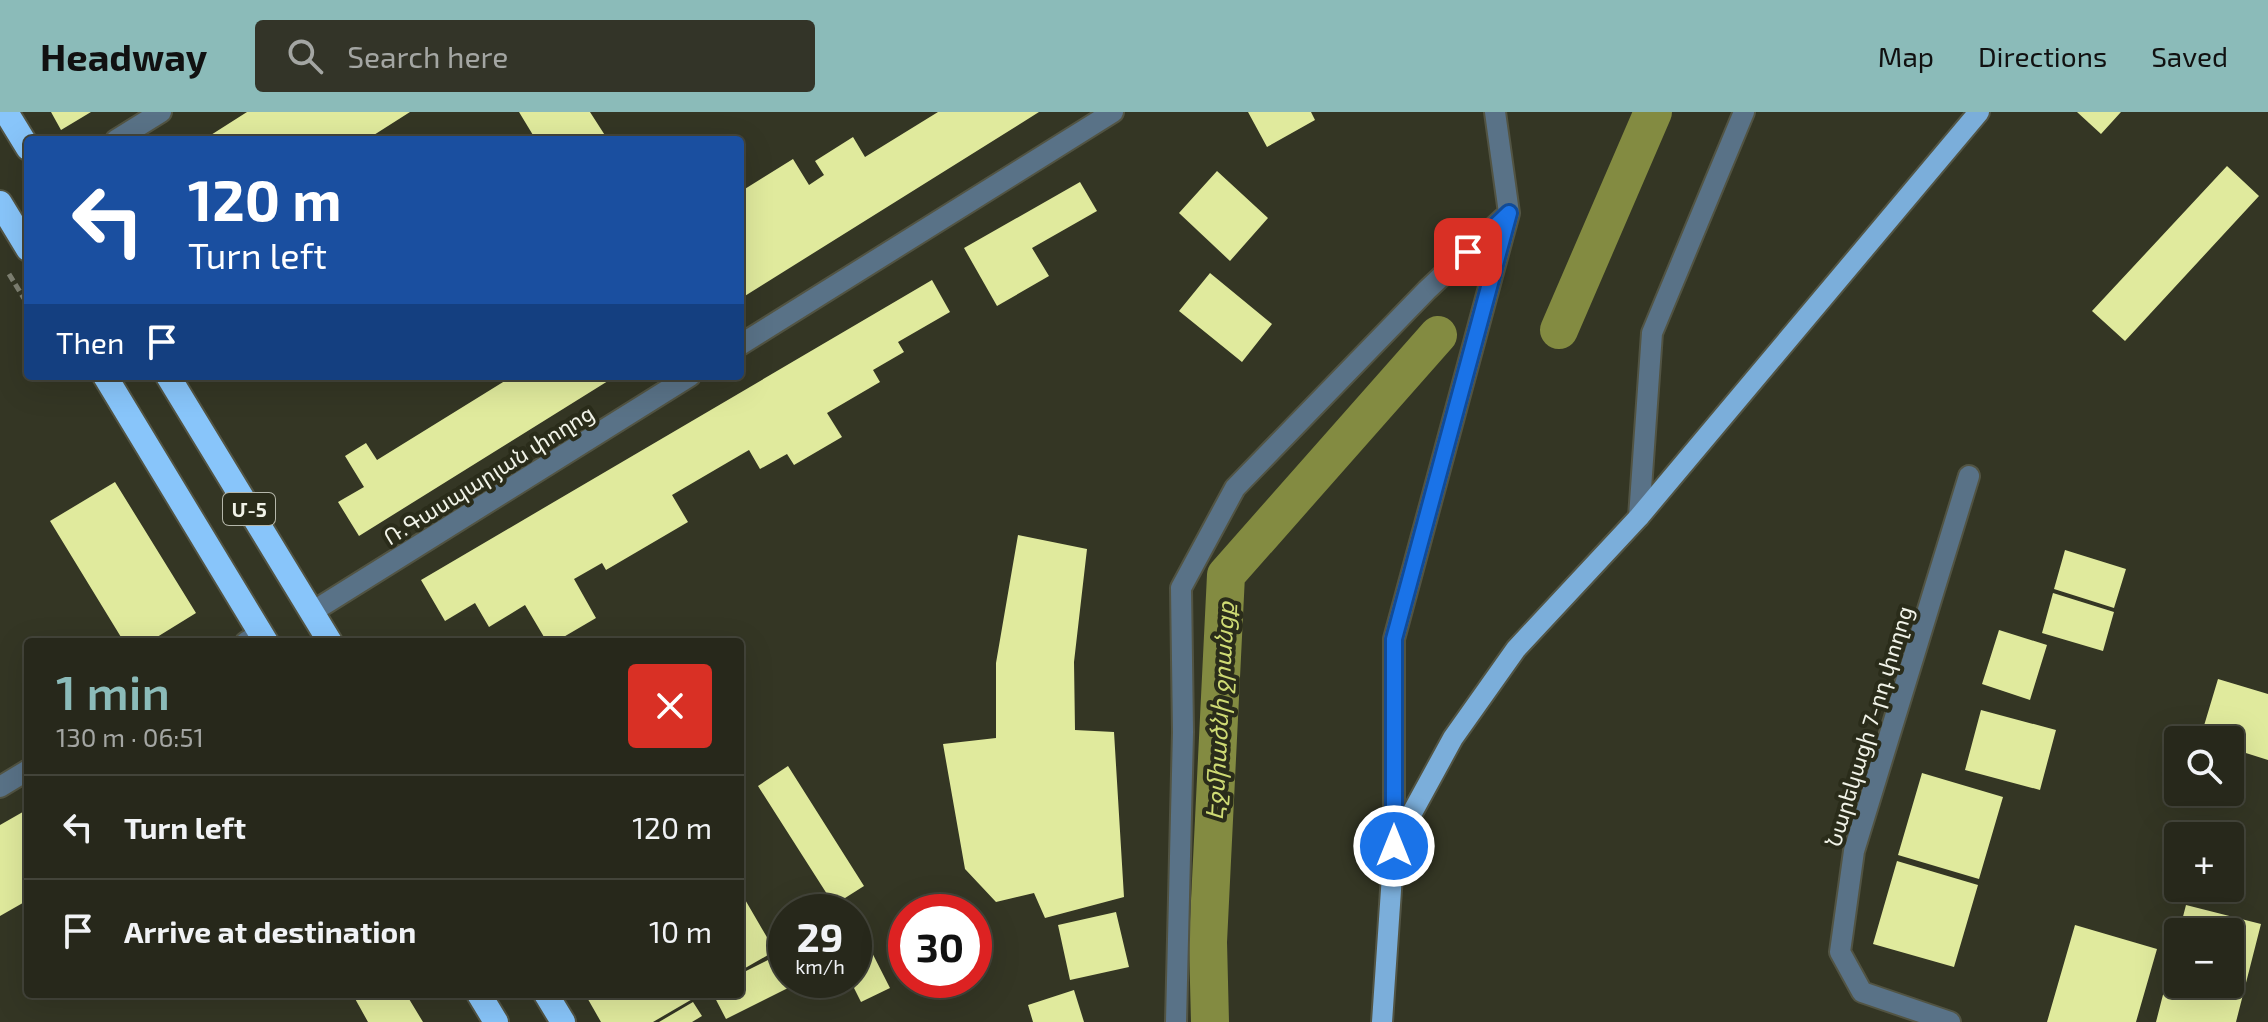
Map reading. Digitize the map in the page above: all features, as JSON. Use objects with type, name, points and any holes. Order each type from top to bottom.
[{"type":"highway","points":[[6,112],[24,141]]},
{"type":"highway","points":[[3,214],[24,243]]},
{"type":"highway","name":"Մ-5","points":[[107,380],[256,638]]},
{"type":"highway","name":"Մ-5","points":[[170,380],[328,638]]},
{"type":"highway","points":[[481,998],[496,1022]]},
{"type":"highway","points":[[548,998],[563,1022]]},
{"type":"main road","points":[[1382,1022],[1394,846],[1453,738],[1516,649],[1639,517],[1979,112]]},
{"type":"street","points":[[122,136],[161,112]]},
{"type":"street","points":[[744,343],[1113,112]]},
{"type":"street","points":[[1394,846],[1394,639],[1509,213],[1495,112]]},
{"type":"street","points":[[1639,517],[1652,333],[1744,112]]},
{"type":"street","points":[[1176,1022],[1183,732],[1181,588],[1235,488],[1427,290],[1509,213]]},
{"type":"street","name":"Ռ.Գասպարյան փողոց","points":[[312,612],[684,380]]},
{"type":"street","name":"Նարեկացի 7-րդ փողոց","points":[[1950,1022],[1862,992],[1840,952],[1854,851],[1969,476]]},
{"type":"street","points":[[0,787],[24,772]]},
{"type":"path","points":[[7,271],[24,299]]},
{"type":"building","points":[[51,112],[91,112],[61,130]]},
{"type":"building","points":[[247,112],[410,112],[372,136],[209,136]]},
{"type":"building","points":[[519,112],[590,112],[605,136],[534,136]]},
{"type":"building","points":[[938,112],[1039,112],[744,296],[744,190],[793,159],[809,185],[824,175],[815,161],[853,137],[865,157]]},
{"type":"building","points":[[1248,112],[1311,112],[1315,120],[1267,147]]},
{"type":"building","points":[[2077,112],[2121,112],[2101,134]]},
{"type":"building","points":[[2227,166],[2259,196],[2125,341],[2092,311]]},
{"type":"building","points":[[1217,171],[1268,218],[1230,261],[1179,213]]},
{"type":"building","points":[[1080,182],[1097,211],[1032,248],[1049,276],[997,306],[964,248]]},
{"type":"building","points":[[1210,273],[1272,324],[1242,362],[1179,311]]},
{"type":"building","points":[[932,280],[950,312],[898,342],[904,352],[873,370],[880,382],[827,413],[842,437],[794,465],[787,454],[760,469],[749,450],[672,495],[688,522],[606,570],[602,563],[574,579],[596,618],[562,638],[545,638],[525,605],[489,627],[475,603],[445,621],[421,580]]},
{"type":"building","points":[[507,380],[610,380],[359,536],[338,502],[364,487],[345,456],[366,443],[377,460]]},
{"type":"building","points":[[115,482],[196,613],[155,638],[122,638],[50,521]]},
{"type":"building","points":[[1018,535],[1087,549],[1074,662],[1075,730],[1114,732],[1124,897],[1045,918],[1034,893],[996,902],[992,894],[965,869],[943,744],[996,738],[996,663]]},
{"type":"building","points":[[2065,550],[2126,569],[2114,608],[2054,589]]},
{"type":"building","points":[[2053,593],[2114,612],[2103,651],[2042,633]]},
{"type":"building","points":[[1999,630],[2047,645],[2030,700],[1982,684]]},
{"type":"building","points":[[2218,679],[2268,694],[2268,760],[2244,752],[2244,726],[2204,726]]},
{"type":"building","points":[[1981,710],[2056,730],[2040,790],[1965,770]]},
{"type":"building","points":[[788,766],[864,886],[851,894],[827,894],[758,786]]},
{"type":"building","points":[[1922,773],[2003,797],[1979,879],[1898,855]]},
{"type":"building","points":[[24,811],[24,902],[0,916],[0,825]]},
{"type":"building","points":[[1897,861],[1978,885],[1954,967],[1873,944]]},
{"type":"building","points":[[744,898],[768,939],[768,955],[744,969]]},
{"type":"building","points":[[2186,905],[2237,918],[2183,918]]},
{"type":"building","points":[[1116,912],[1129,967],[1070,980],[1058,925]]},
{"type":"building","points":[[2244,920],[2261,924],[2244,991]]},
{"type":"building","points":[[2075,925],[2157,949],[2136,1022],[2047,1022]]},
{"type":"building","points":[[872,953],[888,984],[888,989],[872,997]]},
{"type":"building","points":[[768,960],[768,998],[726,1019],[715,998],[744,998],[744,972]]},
{"type":"building","points":[[1074,990],[1084,1022],[1033,1022],[1028,1005]]},
{"type":"building","points":[[2164,991],[2164,998],[2242,998],[2236,1022],[2156,1022]]},
{"type":"building","points":[[355,998],[408,998],[423,1022],[368,1022]]},
{"type":"building","points":[[587,998],[694,998],[653,1022],[601,1022]]},
{"type":"building","points":[[693,1002],[702,1016],[692,1022],[659,1022]]},
{"type":"waterway","name":"Էջմիածնի ջրանցք","points":[[1559,330],[1653,112]]},
{"type":"waterway","name":"Էջմիածնի ջրանցք","points":[[1210,1022],[1208,942],[1226,575],[1438,335]]},
{"type":"route","points":[[1394,846],[1394,639],[1509,213],[1468,252]]}]
